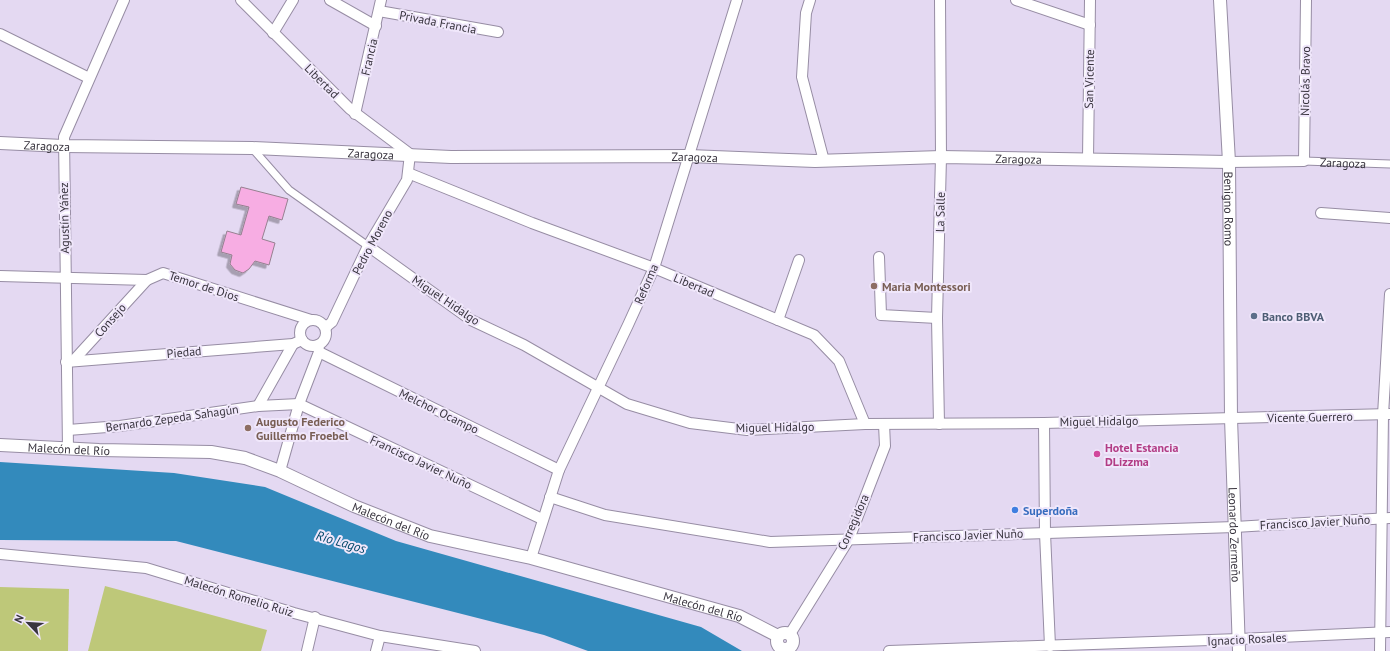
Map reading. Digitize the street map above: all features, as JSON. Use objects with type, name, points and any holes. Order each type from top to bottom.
[{"type":"street","name":"Agustín Yáñez","points":[[68,448],[70,361],[65,278],[63,146],[68,125],[124,0]]},
{"type":"street","name":"Libertad","points":[[241,0],[356,114],[410,154]]},
{"type":"street","points":[[273,33],[293,0]]},
{"type":"street","points":[[330,0],[376,26]]},
{"type":"street","name":"Francia","points":[[356,114],[382,0]]},
{"type":"street","name":"Reforma","points":[[530,558],[559,470],[654,268],[737,0]]},
{"type":"street","points":[[810,0],[806,13],[802,78],[824,161]]},
{"type":"street","name":"La Salle","points":[[939,424],[938,318],[941,157],[940,0]]},
{"type":"street","points":[[1016,0],[1090,25]]},
{"type":"street","name":"San Vicente","points":[[1088,159],[1090,0]]},
{"type":"street","name":"Benigno Romo","points":[[1220,0],[1229,162],[1231,418]]},
{"type":"street","name":"Nicolás Bravo","points":[[1304,162],[1306,0]]},
{"type":"street","name":"Privada Francia","points":[[379,11],[498,32]]},
{"type":"street","points":[[0,34],[89,78]]},
{"type":"street","name":"Zaragoza","points":[[0,143],[63,146],[252,148],[366,155],[410,154],[451,157],[689,156],[824,161],[941,157],[1390,164]]},
{"type":"street","points":[[252,148],[289,190],[368,246]]},
{"type":"street","name":"Pedro Moreno","points":[[326,327],[332,322],[368,246],[407,180],[410,154]]},
{"type":"street","name":"Libertad","points":[[408,173],[532,223],[654,268],[814,335],[839,361],[865,424]]},
{"type":"street","points":[[1321,213],[1390,218]]},
{"type":"street","name":"Miguel Hidalgo","points":[[368,246],[471,320],[524,345],[627,404],[690,423],[747,430],[865,424],[1044,423],[1231,418]]},
{"type":"street","points":[[879,258],[881,315],[938,318]]},
{"type":"street","points":[[778,320],[799,260]]},
{"type":"street","name":"Temor de Dios","points":[[0,276],[147,280],[163,273],[311,320]]},
{"type":"street","name":"Consejo","points":[[70,361],[147,280]]},
{"type":"street","points":[[1380,651],[1386,518],[1386,415],[1390,294]]},
{"type":"street","points":[[258,406],[297,342],[301,328],[307,321],[320,321],[326,327],[327,336],[319,349],[299,404],[280,471]]},
{"type":"street","points":[[297,342],[319,349]]},
{"type":"street","name":"Piedad","points":[[70,361],[297,342]]},
{"type":"street","name":"Melchor Ocampo","points":[[319,349],[559,470]]},
{"type":"street","name":"Bernardo Zepeda Sahagún","points":[[68,430],[120,426],[258,406],[299,404]]},
{"type":"street","name":"Francisco Javier Nuño","points":[[299,404],[542,519]]},
{"type":"street","name":"Vicente Guerrero","points":[[1231,418],[1386,415]]},
{"type":"street","name":"Leonardo Zermeño","points":[[1231,418],[1239,645]]},
{"type":"street","points":[[1044,423],[1045,533],[1050,646]]},
{"type":"street","name":"Corregidora","points":[[786,644],[849,539],[885,446],[884,424]]},
{"type":"street","name":"Malecón del Río","points":[[0,445],[99,450],[211,452],[245,458],[280,471],[354,506],[430,536],[530,558],[739,616],[786,644]]},
{"type":"street","name":"Francisco Javier Nuño","points":[[550,497],[605,515],[770,542],[1235,527],[1386,518]]},
{"type":"street","name":"Malecón Romelio Ruiz","points":[[0,554],[146,568],[380,636],[475,651]]},
{"type":"street","points":[[307,651],[316,617]]},
{"type":"street","name":"Ignacio Rosales","points":[[889,651],[989,650],[1050,646],[1239,645],[1390,632]]},
{"type":"street","points":[[376,651],[380,636]]},
{"type":"green space","points":[[105,586],[267,630],[261,651],[88,651]]},
{"type":"green space","points":[[0,587],[69,589],[68,651],[0,651]]},
{"type":"water","name":"Río Lagos","points":[[0,462],[174,473],[265,487],[396,541],[701,627],[742,651],[588,651],[544,635],[176,541],[0,540]]},
{"type":"building","points":[[241,187],[288,199],[282,220],[269,216],[262,239],[275,243],[269,265],[255,261],[249,269],[243,273],[235,270],[230,264],[232,255],[221,252],[227,231],[241,235],[249,207],[236,204]]},
{"type":"place","name":"Maria Montessori","points":[[874,286]]},
{"type":"place","name":"Banco BBVA","points":[[1254,316]]},
{"type":"place","name":"Augusto Federico Guillermo Froebel","points":[[248,428]]},
{"type":"place","name":"Hotel Estancia DLizzma","points":[[1097,454]]},
{"type":"place","name":"Superdoña","points":[[1015,510]]}]
